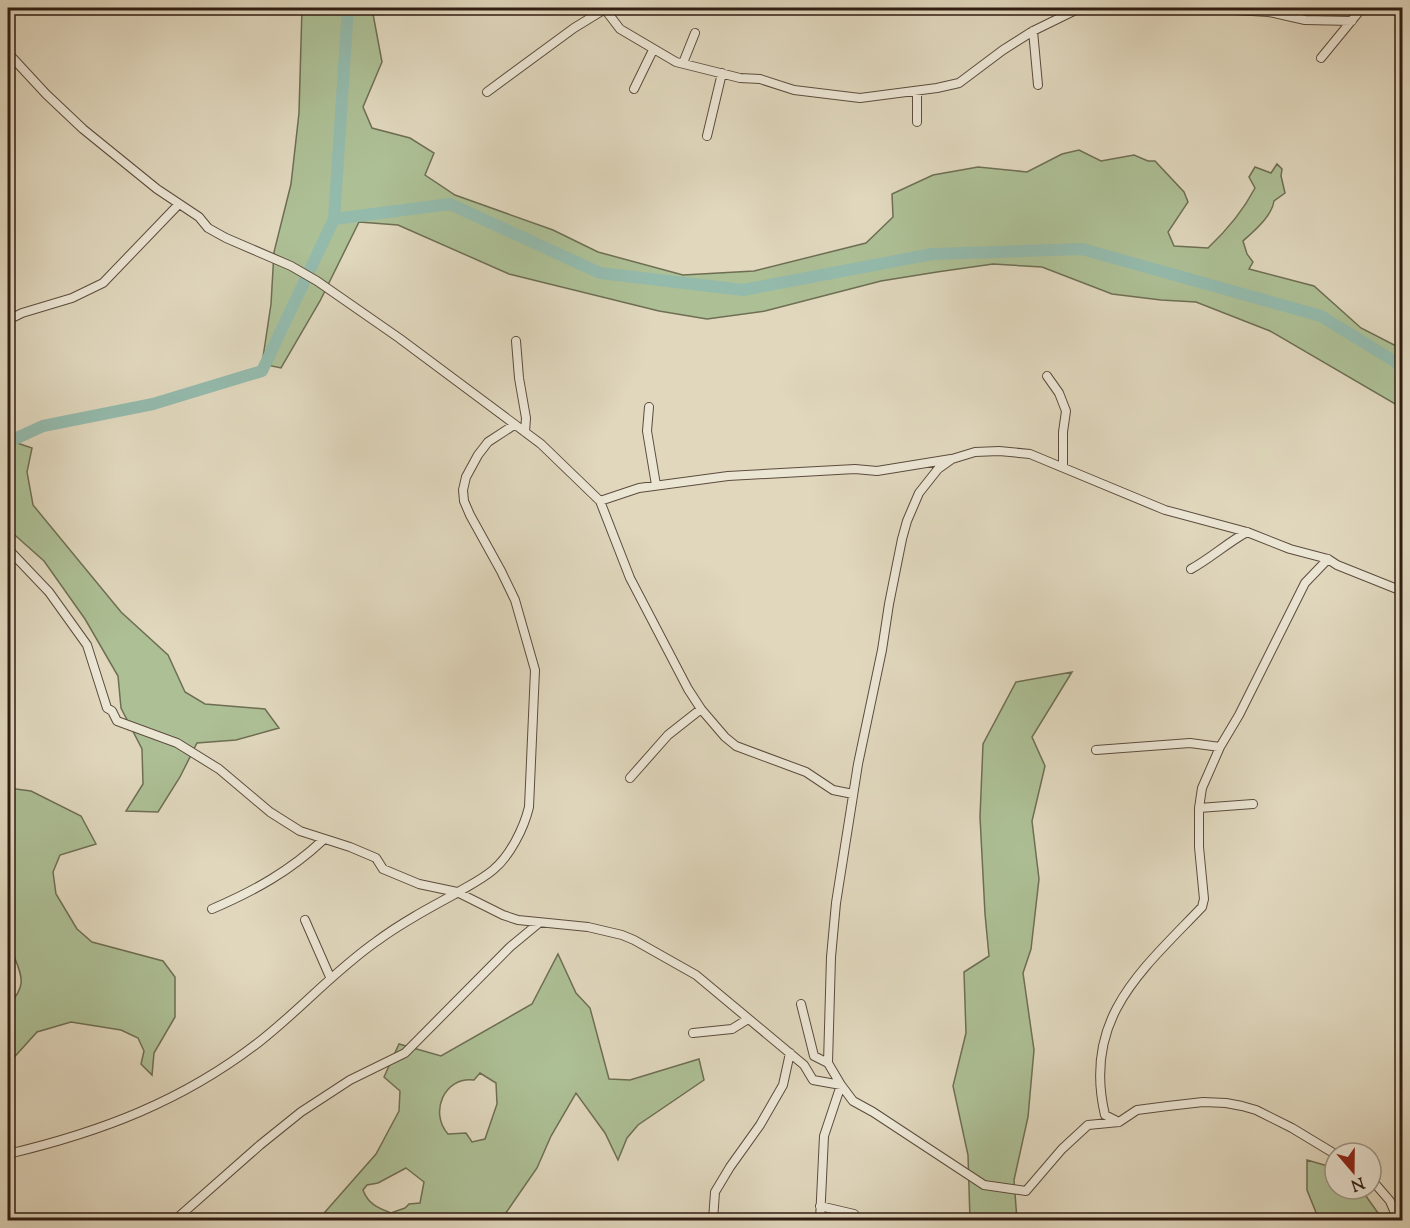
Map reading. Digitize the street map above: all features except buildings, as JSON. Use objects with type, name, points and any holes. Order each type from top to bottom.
[{"type":"street","points":[[487,92],[605,8],[621,29],[676,62],[740,78],[760,79],[794,90],[860,98],[959,83],[1003,50],[1080,8]]},
{"type":"street","points":[[1199,8],[1269,12],[1305,20],[1352,21]]},
{"type":"street","points":[[1321,58],[1362,8]]},
{"type":"street","points":[[1033,32],[1038,85]]},
{"type":"street","points":[[683,63],[695,33]]},
{"type":"street","points":[[634,90],[653,50]]},
{"type":"street","points":[[8,53],[83,129],[178,205],[199,217],[208,228],[291,266],[317,281],[408,344],[541,444],[600,501],[630,578],[688,689],[701,709],[729,742],[806,772],[833,790],[853,794]]},
{"type":"street","points":[[707,136],[722,73]]},
{"type":"street","points":[[917,91],[917,122]]},
{"type":"street","points":[[8,320],[22,313],[72,298],[103,283],[178,205]]},
{"type":"street","points":[[516,341],[526,418],[525,432]]},
{"type":"street","points":[[1047,376],[1059,393],[1066,411],[1063,432],[1063,467]]},
{"type":"street","points":[[649,407],[647,431],[656,485]]},
{"type":"street","points":[[8,1154],[67,1139],[129,1118],[200,1082],[261,1040],[330,977],[381,938],[457,892],[473,885],[500,863],[524,822],[529,807],[535,670],[515,600],[470,515],[464,501],[463,490],[466,477],[488,442],[514,425]]},
{"type":"street","points":[[600,501],[656,485],[728,476],[787,472],[855,469],[877,471],[952,459],[975,452],[999,450],[1030,454],[1165,510],[1247,532],[1290,549],[1328,559],[1337,565],[1402,591]]},
{"type":"street","points":[[952,459],[938,469],[919,493],[907,521],[898,560],[882,650],[865,725],[833,931],[828,1063],[853,1101],[984,1185],[1026,1191],[1062,1149],[1088,1125],[1119,1122],[1137,1110],[1203,1102],[1226,1103],[1256,1110],[1323,1146]]},
{"type":"street","points":[[1191,569],[1211,558],[1230,542],[1247,532]]},
{"type":"street","points":[[8,549],[49,592],[87,645],[107,708],[112,711],[117,721],[177,743],[219,769],[274,815],[300,831],[376,858],[383,869],[419,884],[457,892],[518,920],[588,927],[634,940],[696,975],[804,1065],[813,1080],[841,1085]]},
{"type":"street","points":[[1119,1122],[1105,1114],[1101,1098],[1099,1070],[1103,1040],[1113,1013],[1147,966],[1204,903],[1199,847],[1199,808],[1202,788],[1220,747],[1239,715],[1305,583],[1328,559]]},
{"type":"street","points":[[630,778],[668,735],[701,709]]},
{"type":"street","points":[[1096,750],[1190,743],[1220,747]]},
{"type":"street","points":[[1199,808],[1253,804]]},
{"type":"street","points":[[212,909],[244,895],[293,866],[323,840]]},
{"type":"street","points":[[305,920],[330,977]]},
{"type":"street","points":[[175,1221],[260,1145],[301,1112],[350,1080],[405,1053],[510,947],[539,923]]},
{"type":"street","points":[[801,1004],[814,1056],[828,1063]]},
{"type":"street","points":[[693,1034],[732,1029],[748,1019]]},
{"type":"street","points":[[714,1221],[715,1192],[760,1125],[783,1085],[790,1053]]},
{"type":"street","points":[[820,1221],[824,1136],[841,1085]]},
{"type":"street","points":[[1383,1193],[1390,1201],[1398,1221]]},
{"type":"street","points":[[820,1206],[854,1214]]},
{"type":"green space","points":[[302,8],[374,8],[373,14],[382,62],[363,107],[372,128],[410,138],[434,153],[425,175],[455,195],[553,230],[598,252],[683,275],[754,271],[866,243],[893,217],[892,194],[933,175],[978,167],[1027,172],[1062,154],[1079,150],[1101,161],[1134,155],[1148,161],[1155,161],[1184,192],[1188,202],[1168,232],[1174,246],[1208,248],[1234,220],[1255,188],[1249,177],[1255,167],[1271,173],[1277,164],[1282,169],[1281,176],[1285,193],[1274,201],[1266,218],[1243,241],[1247,254],[1253,262],[1249,269],[1314,286],[1361,328],[1402,349],[1402,408],[1270,331],[1196,302],[1112,294],[1042,267],[993,264],[937,272],[881,281],[765,311],[707,319],[659,311],[509,274],[398,225],[359,222],[320,301],[281,368],[262,364],[271,304],[274,252],[291,184],[299,113]]},
{"type":"green space","points":[[8,440],[32,448],[27,472],[33,505],[121,612],[168,655],[185,692],[205,704],[265,709],[279,728],[236,740],[197,743],[180,777],[158,812],[126,811],[143,784],[142,749],[121,708],[118,676],[85,619],[44,561],[8,529]]},
{"type":"green space","points":[[1072,672],[1032,737],[1045,766],[1032,821],[1039,879],[1031,949],[1023,973],[1034,1050],[1028,1117],[1014,1180],[1017,1220],[970,1220],[968,1155],[953,1086],[966,1033],[964,972],[989,956],[980,817],[983,744],[1016,682]]},
{"type":"green space","points":[[8,788],[31,791],[81,816],[96,844],[60,855],[53,872],[56,894],[77,929],[92,942],[163,961],[175,977],[175,1017],[154,1053],[152,1075],[141,1064],[144,1051],[138,1038],[121,1030],[71,1022],[37,1032],[8,1064],[8,1006],[21,986],[21,980],[12,951],[8,949]]},
{"type":"green space","points":[[558,954],[576,993],[590,1008],[609,1079],[630,1080],[699,1059],[704,1080],[638,1125],[627,1138],[618,1160],[605,1133],[576,1093],[551,1136],[537,1168],[501,1220],[318,1220],[376,1154],[399,1111],[400,1091],[384,1077],[399,1044],[441,1056],[532,1004]],"holes":[[[480,1073],[496,1083],[497,1104],[485,1139],[472,1142],[466,1133],[448,1134],[442,1125],[440,1107],[448,1090],[455,1084],[463,1080],[474,1080]],[[406,1168],[424,1182],[420,1203],[409,1204],[391,1213],[368,1199],[363,1190],[367,1185],[378,1183]]]},
{"type":"green space","points":[[1307,1160],[1323,1165],[1323,1201],[1370,1201],[1383,1220],[1319,1220],[1307,1190]]},
{"type":"waterway","points":[[8,442],[43,426],[153,404],[262,371],[334,219],[348,8]]},
{"type":"waterway","points":[[334,219],[450,204],[600,273],[743,290],[932,254],[1082,249],[1321,316],[1402,366]]}]
